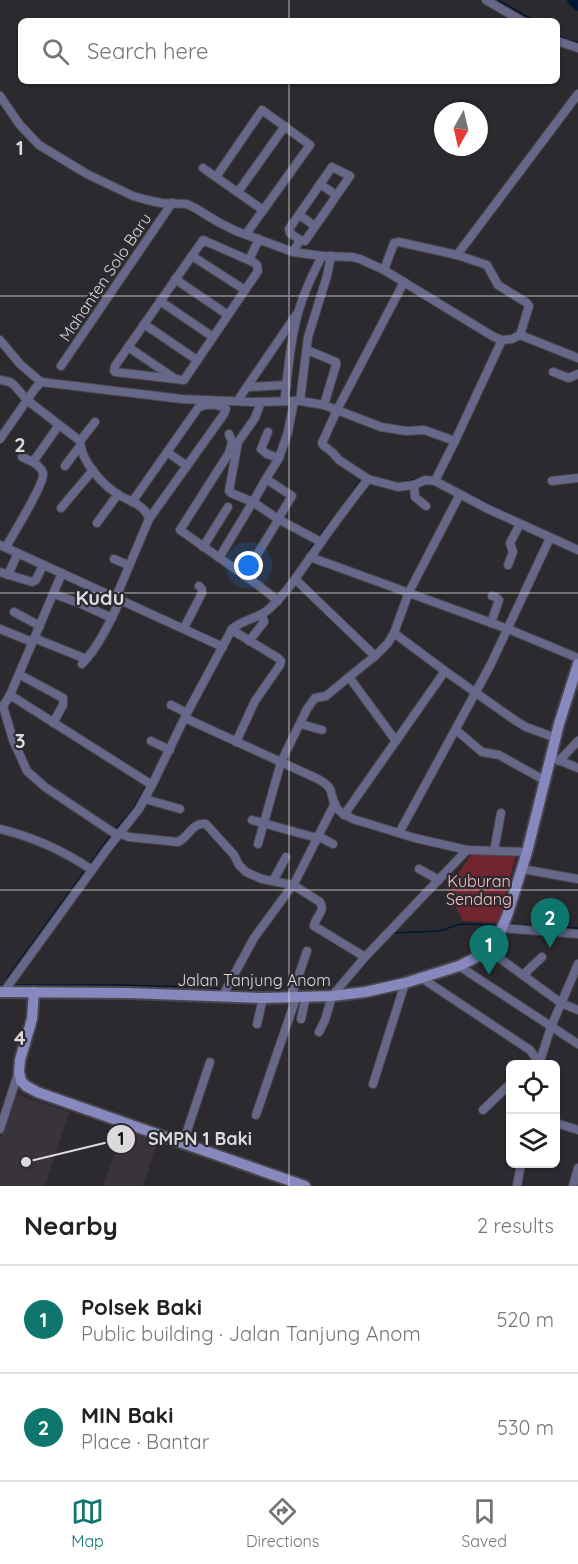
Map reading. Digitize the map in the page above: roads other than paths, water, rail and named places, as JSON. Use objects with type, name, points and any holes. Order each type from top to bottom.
[{"type":"main road","name":"Jalan Tanjung Anom","points":[[6,988],[34,992],[225,992],[263,998],[332,996],[365,992],[405,983],[459,966],[475,958],[487,949],[503,928],[527,852],[544,780],[555,759],[555,738],[578,664]]},
{"type":"main road","points":[[34,992],[32,1019],[19,1070],[21,1081],[31,1089],[305,1186]]},
{"type":"street","points":[[486,0],[517,18]]},
{"type":"street","points":[[560,42],[578,48]]},
{"type":"street","points":[[457,255],[578,94]]},
{"type":"street","points":[[0,96],[20,125],[39,145],[87,174],[133,196],[161,203],[187,204],[218,222],[293,252],[352,257],[384,270],[494,337],[502,340],[520,335],[528,310],[527,303],[498,285],[487,265],[457,255],[396,242],[384,270]]},
{"type":"street","points":[[216,177],[262,110],[310,145],[246,234]]},
{"type":"street","points":[[238,192],[285,126]]},
{"type":"street","points":[[332,167],[350,176],[336,195],[305,241],[290,233],[299,215],[332,167]]},
{"type":"street","points":[[203,168],[263,210]]},
{"type":"street","points":[[320,184],[336,195]]},
{"type":"street","name":"Mahanten Solo Baru","points":[[61,366],[172,203]]},
{"type":"street","points":[[299,215],[315,226]]},
{"type":"street","points":[[247,259],[256,238]]},
{"type":"street","points":[[203,240],[255,263],[258,268],[184,380],[115,372],[115,366],[192,256],[203,240]]},
{"type":"street","points":[[293,252],[300,240]]},
{"type":"street","points":[[192,256],[245,290]]},
{"type":"street","points":[[285,396],[293,335],[300,308],[309,282],[322,256]]},
{"type":"street","points":[[219,558],[279,458],[297,401],[308,337],[332,256]]},
{"type":"street","points":[[176,279],[228,315]]},
{"type":"street","points":[[404,282],[337,410],[322,444],[339,460],[364,477],[398,487],[436,479],[460,494],[578,550]]},
{"type":"street","points":[[160,302],[213,337]]},
{"type":"street","points":[[240,397],[300,308]]},
{"type":"street","points":[[144,324],[197,360]]},
{"type":"street","points":[[520,335],[578,358]]},
{"type":"street","points":[[0,340],[20,364],[41,382],[182,399],[297,401],[324,405],[381,428],[406,431],[424,430],[455,441]]},
{"type":"street","points":[[436,479],[502,340]]},
{"type":"street","points":[[128,347],[176,379]]},
{"type":"street","points":[[307,350],[336,362],[324,405]]},
{"type":"street","points":[[553,372],[569,378],[578,374]]},
{"type":"street","points":[[0,380],[14,385],[27,400],[80,443],[86,461],[101,479],[118,494],[146,511],[149,519]]},
{"type":"street","points":[[0,439],[41,382]]},
{"type":"street","points":[[247,387],[286,385]]},
{"type":"street","points":[[261,402],[255,418],[238,441],[228,490],[277,521],[318,540]]},
{"type":"street","points":[[0,629],[33,640],[84,662],[112,618],[128,565],[149,519],[224,414],[226,409],[224,407],[200,406],[132,502]]},
{"type":"street","points":[[65,466],[95,422]]},
{"type":"street","points":[[33,462],[60,425]]},
{"type":"street","points":[[268,432],[261,449],[279,458]]},
{"type":"street","points":[[229,434],[232,442],[230,453],[180,530],[276,599]]},
{"type":"street","points":[[167,452],[187,465]]},
{"type":"street","points":[[22,457],[33,462],[42,470],[43,476],[34,497],[3,546],[221,646]]},
{"type":"street","points":[[61,508],[93,470]]},
{"type":"street","points":[[6,988],[89,868],[116,833],[139,809],[167,748],[221,646],[232,630],[239,624],[262,614],[296,580],[318,540],[364,477]]},
{"type":"street","points":[[552,481],[578,478]]},
{"type":"street","points":[[244,576],[292,496],[266,479]]},
{"type":"street","points":[[414,485],[415,497],[426,506]]},
{"type":"street","points":[[97,523],[118,494]]},
{"type":"street","points":[[258,844],[281,762],[307,709],[315,698],[326,696],[388,643],[409,592],[460,494]]},
{"type":"street","points":[[203,547],[228,507]]},
{"type":"street","points":[[508,565],[513,552],[510,543],[520,524]]},
{"type":"street","points":[[399,833],[476,693],[550,538]]},
{"type":"street","points":[[18,553],[4,573],[32,582],[35,581],[43,565]]},
{"type":"street","points":[[310,557],[409,592],[578,658]]},
{"type":"street","points":[[114,559],[128,565]]},
{"type":"street","points":[[62,573],[10,695],[2,706],[13,740],[27,771],[45,787],[116,833],[129,837],[178,842],[196,825],[206,824],[246,872],[293,885],[322,904],[322,909],[314,924],[316,929],[365,957]]},
{"type":"street","points":[[296,580],[375,656]]},
{"type":"street","points":[[184,628],[202,593],[199,586]]},
{"type":"street","points":[[54,594],[112,618]]},
{"type":"street","points":[[491,623],[499,600],[492,596]]},
{"type":"street","points":[[14,612],[40,626]]},
{"type":"street","points":[[249,641],[264,622],[262,614]]},
{"type":"street","points":[[232,630],[278,658],[281,663],[255,701],[236,742]]},
{"type":"street","points":[[394,633],[445,672],[526,727],[555,738]]},
{"type":"street","points":[[350,646],[358,640]]},
{"type":"street","points":[[344,815],[445,672]]},
{"type":"street","points":[[24,677],[63,698],[63,705],[52,723]]},
{"type":"street","points":[[350,677],[396,741]]},
{"type":"street","points":[[10,695],[149,783]]},
{"type":"street","points":[[171,705],[236,742],[326,783],[331,789],[338,809],[352,819],[467,850],[527,852]]},
{"type":"street","points":[[301,724],[322,730]]},
{"type":"street","points":[[456,730],[482,752],[499,755],[544,780]]},
{"type":"street","points":[[151,741],[167,748]]},
{"type":"street","points":[[555,759],[578,741]]},
{"type":"street","points":[[555,759],[578,768]]},
{"type":"street","points":[[144,799],[180,809]]},
{"type":"street","points":[[225,992],[254,938],[293,885],[335,803]]},
{"type":"street","points":[[494,851],[501,813]]},
{"type":"street","points":[[252,820],[317,837],[333,844]]},
{"type":"street","points":[[0,829],[34,839],[89,868]]},
{"type":"street","points":[[319,1032],[332,996],[365,957],[467,850]]},
{"type":"street","points":[[273,881],[286,857]]},
{"type":"street","points":[[419,869],[439,880]]},
{"type":"street","points":[[522,869],[578,879]]},
{"type":"street","points":[[503,928],[578,934]]},
{"type":"street","points":[[487,949],[561,1003],[578,1010]]},
{"type":"street","points":[[256,1115],[298,997],[307,951]]},
{"type":"street","points":[[523,975],[542,957]]},
{"type":"street","points":[[459,966],[578,1044]]},
{"type":"street","points":[[537,1060],[545,1047],[577,967]]},
{"type":"street","points":[[420,977],[530,1050],[535,1060]]},
{"type":"street","points":[[373,1084],[405,983]]},
{"type":"street","points":[[298,997],[301,1019]]},
{"type":"street","points":[[257,1024],[263,998]]},
{"type":"street","points":[[530,1050],[545,1047]]},
{"type":"street","points":[[183,1143],[210,1062]]},
{"type":"street","points":[[0,1129],[19,1070]]},
{"type":"street","points":[[483,1110],[506,1088]]},
{"type":"street","points":[[560,1125],[578,1130]]},
{"type":"street","points":[[517,1186],[520,1168]]},
{"type":"street","points":[[573,1186],[578,1168]]},
{"type":"waterway","points":[[498,0],[530,18]]},
{"type":"waterway","points":[[572,0],[578,6]]},
{"type":"waterway","points":[[560,36],[578,42]]},
{"type":"waterway","points":[[369,475],[382,479]]},
{"type":"waterway","points":[[319,536],[350,497],[362,477]]},
{"type":"waterway","points":[[406,482],[422,477]]},
{"type":"waterway","points":[[438,479],[577,546]]},
{"type":"waterway","points":[[305,559],[314,542]]},
{"type":"waterway","points":[[265,607],[273,600]]},
{"type":"waterway","points":[[149,780],[157,766]]},
{"type":"waterway","points":[[116,829],[133,809],[147,784]]},
{"type":"waterway","points":[[89,865],[111,835]]},
{"type":"waterway","points":[[7,978],[86,869]]},
{"type":"waterway","points":[[392,933],[440,931],[460,924],[497,925]]},
{"type":"waterway","points":[[510,924],[578,928]]},
{"type":"waterway","points":[[343,989],[381,946]]},
{"type":"waterway","points":[[0,985],[5,985]]},
{"type":"waterway","points":[[13,985],[115,985],[221,989]]},
{"type":"waterway","points":[[229,990],[240,991]]},
{"type":"waterway","points":[[318,990],[325,990]]},
{"type":"place","name":"MIN Baki","points":[[550,948]]},
{"type":"place","name":"Polsek Baki","points":[[489,975]]},
{"type":"place","name":"SMPN 1 Baki","points":[[26,1162]]},
{"type":"district","name":"Kudu","points":[[100,597]]},
{"type":"park label","name":"Kuburan Sendang","points":[[479,890]]}]
